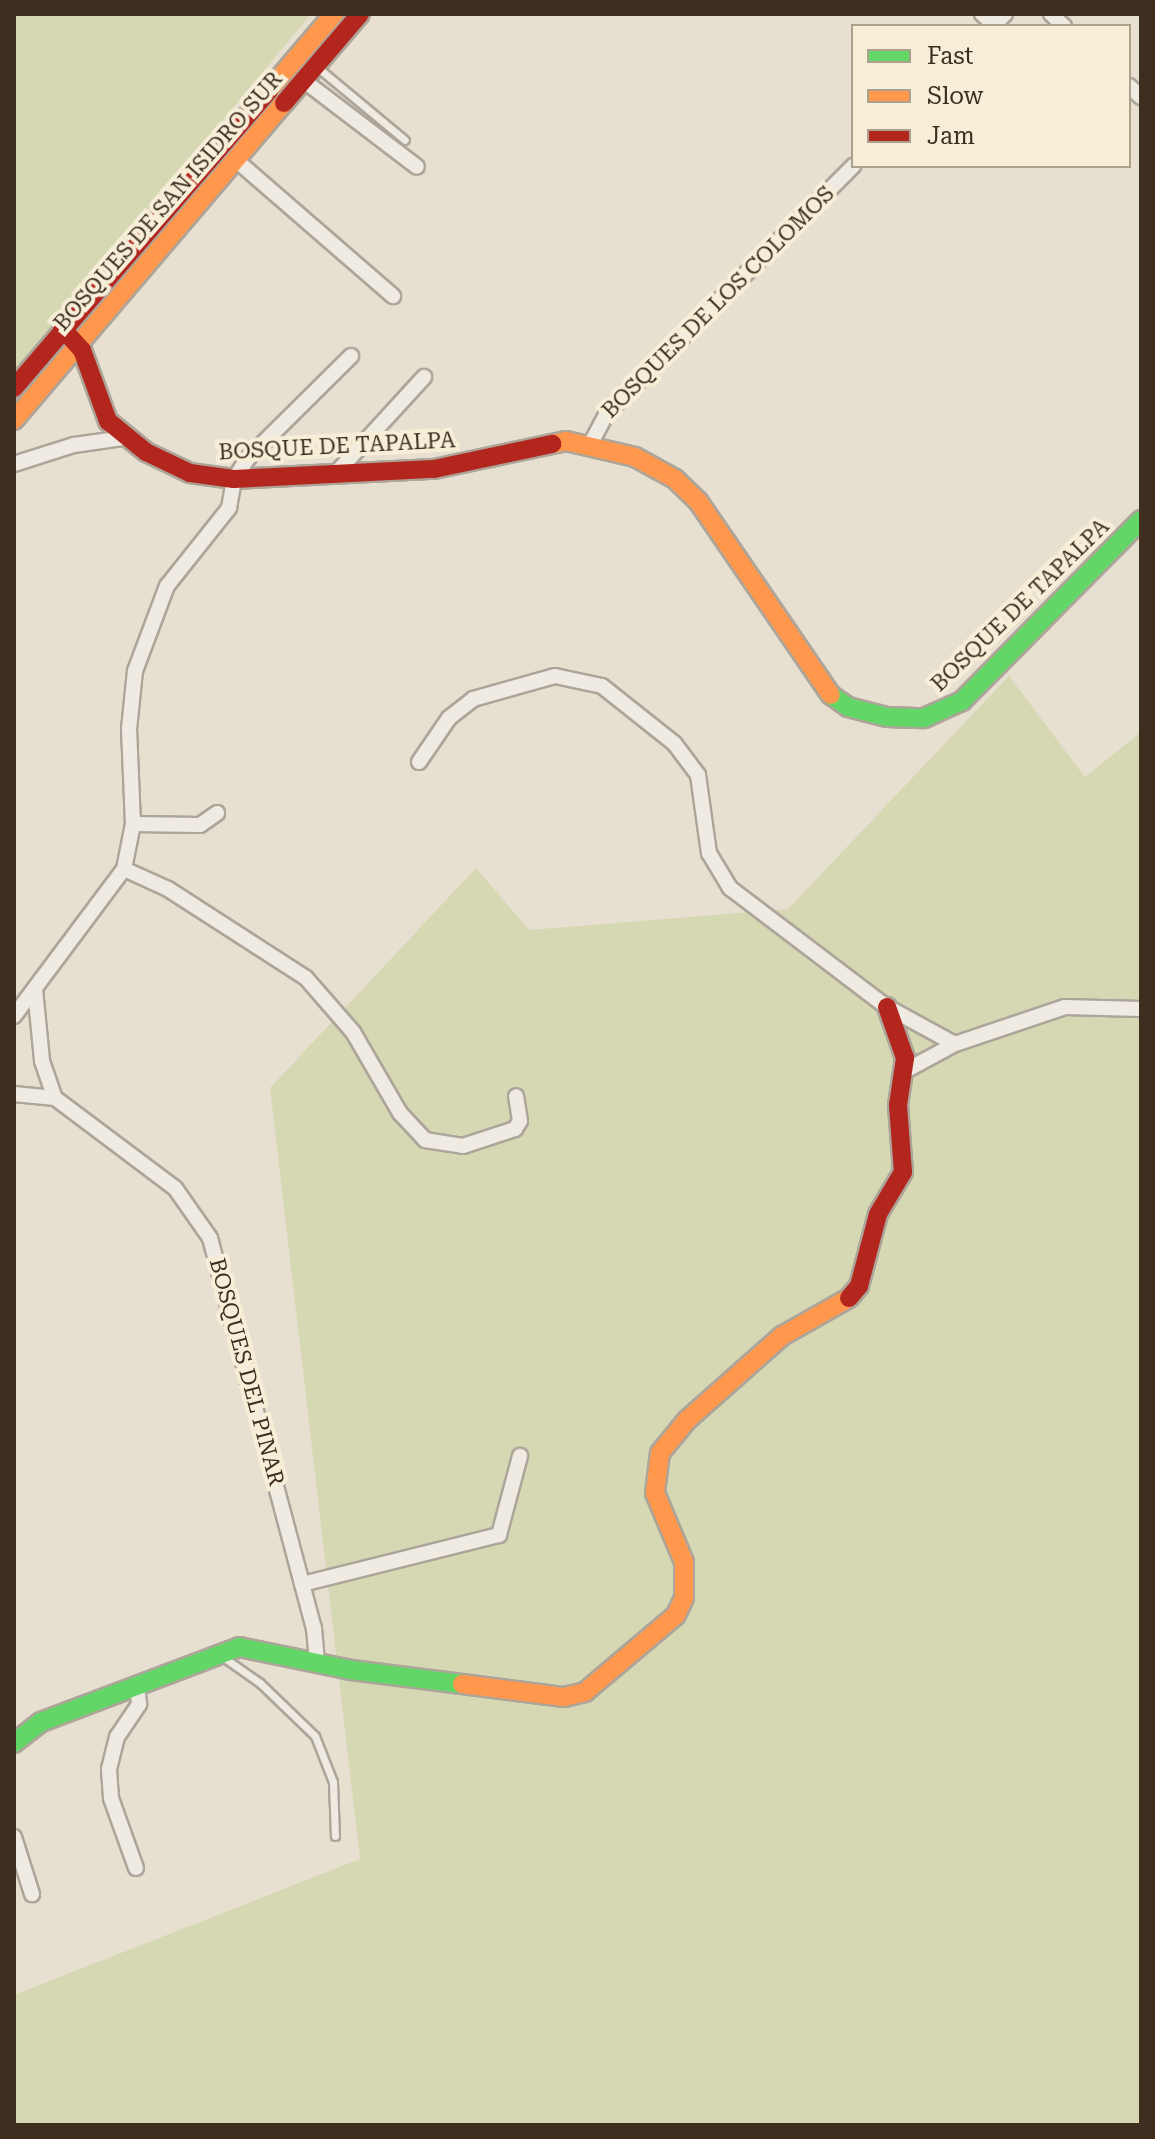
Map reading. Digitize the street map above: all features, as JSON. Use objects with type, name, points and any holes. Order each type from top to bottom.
[{"type":"street","name":"BOSQUES DE SAN ISIDRO SUR","points":[[14,388],[62,328],[334,14]]},
{"type":"street","name":"BOSQUES DE SAN ISIDRO SUR","points":[[14,420],[360,14]]},
{"type":"street","points":[[309,72],[417,167]]},
{"type":"street","points":[[236,160],[393,296]]},
{"type":"street","name":"BOSQUES DE LOS COLOMOS","points":[[591,443],[607,413],[851,168]]},
{"type":"street","points":[[14,464],[74,445],[123,438],[101,408],[78,344],[62,328]]},
{"type":"street","points":[[14,1016],[124,869],[133,824],[129,729],[142,646],[167,586],[229,508],[234,479],[248,458],[351,356]]},
{"type":"street","points":[[337,472],[424,377]]},
{"type":"street","name":"BOSQUE DE TAPALPA","points":[[123,438],[166,465],[234,479],[434,469],[527,447],[591,443],[645,462],[684,487],[708,513],[822,688],[848,707],[887,717],[924,718],[962,701],[1141,520]]},
{"type":"street","points":[[419,762],[449,718],[473,699],[555,676],[602,686],[674,743],[698,775],[709,853],[721,877],[887,1007],[955,1044]]},
{"type":"street","points":[[133,824],[200,825],[217,813]]},
{"type":"street","points":[[124,869],[168,889],[306,978],[353,1032],[400,1113],[425,1140],[463,1146],[510,1131],[520,1121],[516,1096]]},
{"type":"street","points":[[14,1094],[55,1098],[42,1061],[35,989]]},
{"type":"street","points":[[14,1743],[41,1722],[218,1653],[250,1648],[317,1665],[577,1697],[676,1615],[684,1598],[686,1570],[657,1503],[656,1461],[687,1420],[782,1336],[855,1293],[878,1214],[903,1172],[898,1105],[905,1071],[903,1045],[887,1007]]},
{"type":"street","points":[[905,1071],[955,1044],[1065,1007],[1141,1009]]},
{"type":"street","name":"BOSQUES DEL PINAR","points":[[55,1098],[175,1188],[210,1238],[302,1584],[317,1665]]},
{"type":"street","points":[[302,1584],[499,1535],[520,1456]]},
{"type":"street","points":[[136,1868],[111,1798],[109,1769],[112,1746],[139,1704],[137,1684]]},
{"type":"street","points":[[14,1837],[32,1894]]},
{"type":"lane","points":[[300,54],[309,72],[405,140]]},
{"type":"lane","points":[[218,1653],[260,1683],[315,1736],[333,1782],[335,1836]]},
{"type":"green space","points":[[14,14],[311,14],[14,372]]},
{"type":"green space","points":[[1009,676],[1085,777],[1141,732],[1141,2125],[14,2125],[14,1995],[360,1859],[270,1088],[476,868],[529,930],[788,909]]},
{"type":"traffic: fast","points":[[831,695],[848,707],[887,717],[924,718],[962,701],[1141,520]]},
{"type":"traffic: fast","points":[[14,1743],[41,1722],[239,1647],[351,1670],[462,1684]]},
{"type":"traffic: slow","points":[[269,90],[334,14]]},
{"type":"traffic: slow","points":[[14,420],[284,103]]},
{"type":"traffic: slow","points":[[552,444],[566,441],[635,457],[675,479],[698,501],[831,695]]},
{"type":"traffic: slow","points":[[462,1684],[564,1697],[585,1692],[676,1615],[684,1598],[684,1562],[655,1493],[660,1453],[687,1420],[782,1336],[849,1298]]},
{"type":"traffic: jam","points":[[284,103],[360,14]]},
{"type":"traffic: jam","points":[[14,388],[269,90]]},
{"type":"traffic: jam","points":[[62,328],[82,350],[108,421],[146,452],[190,473],[234,479],[434,469],[552,444]]},
{"type":"traffic: jam","points":[[849,1298],[859,1286],[878,1214],[903,1172],[898,1105],[905,1058],[887,1007]]}]
